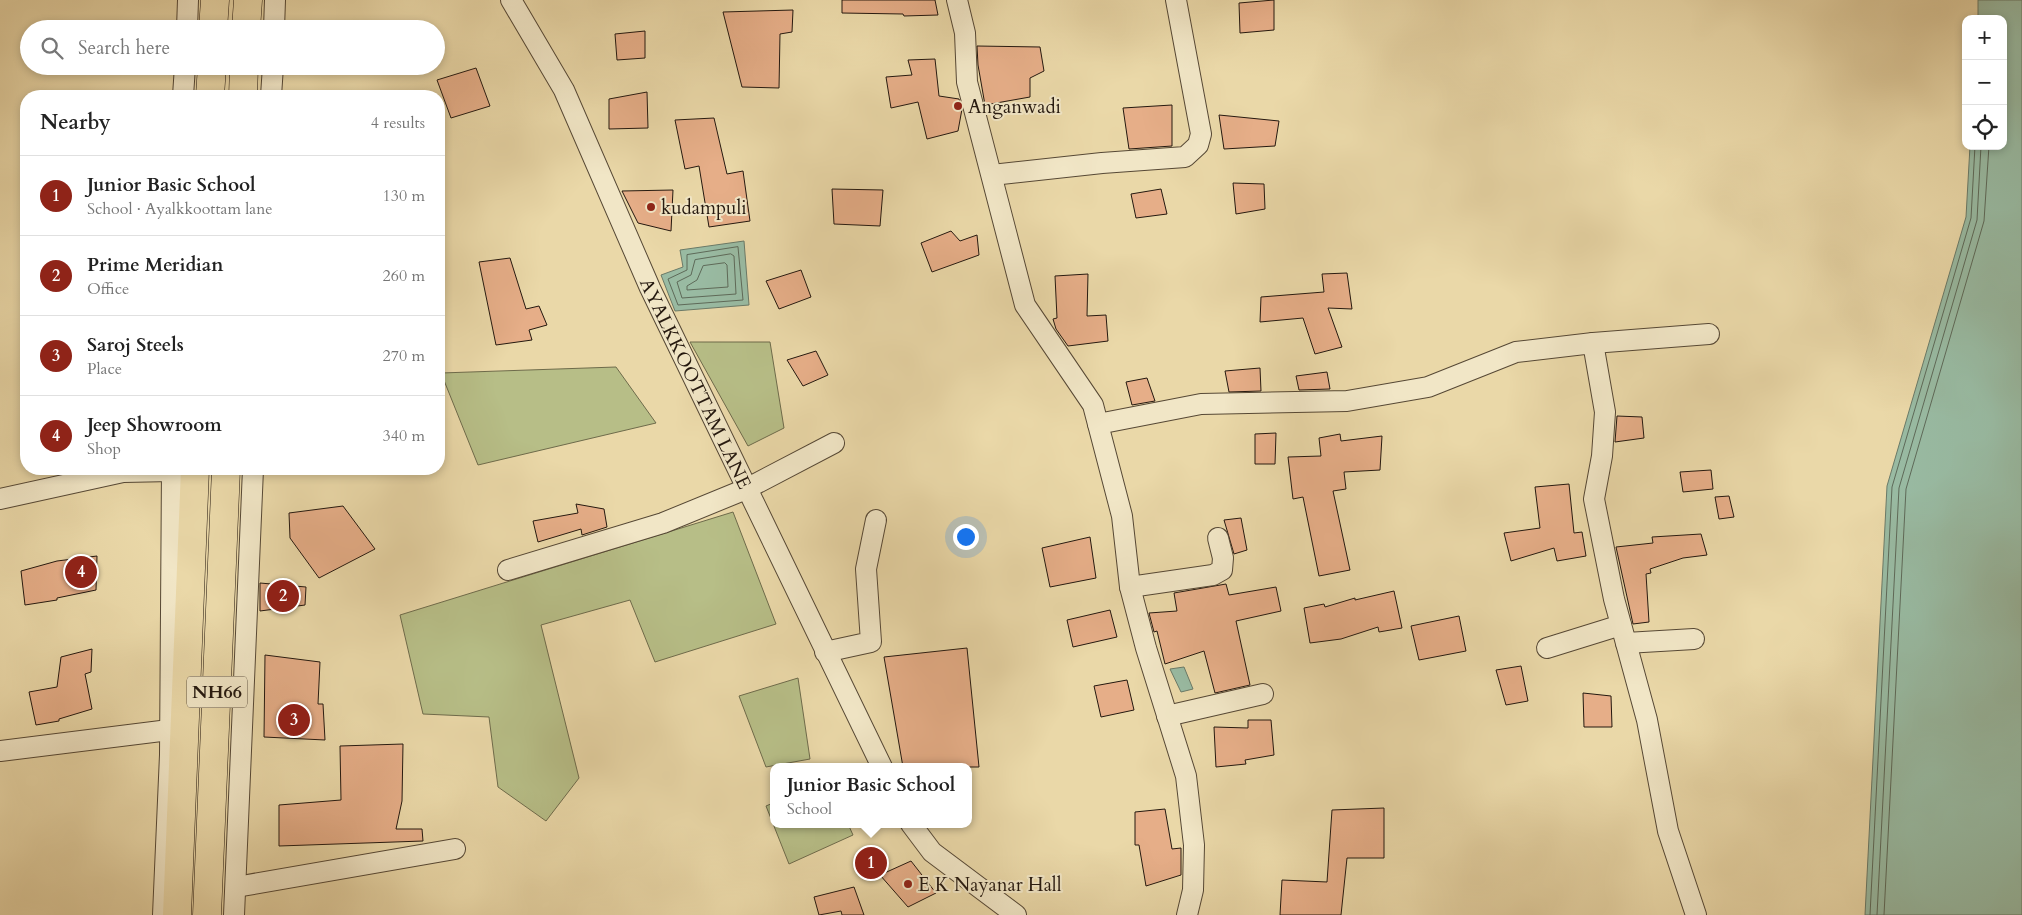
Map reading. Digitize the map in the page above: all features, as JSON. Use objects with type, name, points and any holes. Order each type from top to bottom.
[{"type":"highway","points":[[213,20],[214,0]]},
{"type":"highway","points":[[247,20],[248,0]]},
{"type":"highway","points":[[210,90],[211,75]]},
{"type":"highway","points":[[242,90],[243,75]]},
{"type":"highway","name":"NH66","points":[[177,915],[180,475]]},
{"type":"highway","name":"NH66","points":[[207,915],[226,475]]},
{"type":"street","points":[[187,20],[188,0]]},
{"type":"street","points":[[274,20],[275,0]]},
{"type":"street","name":"AYALKKOOTTAM LANE","points":[[511,0],[564,90],[650,288],[880,763]]},
{"type":"street","points":[[957,0],[965,33],[967,82],[1025,305],[1093,405],[1122,516],[1130,586],[1146,648],[1186,776],[1194,845],[1193,890],[1187,915]]},
{"type":"street","points":[[992,175],[1102,163],[1186,157],[1198,146],[1201,134],[1176,0]]},
{"type":"street","points":[[183,90],[184,75]]},
{"type":"street","points":[[272,90],[273,75]]},
{"type":"street","points":[[1098,424],[1201,404],[1347,401],[1428,387],[1516,352],[1592,343],[1710,334]]},
{"type":"street","points":[[1592,343],[1604,412],[1602,456],[1594,499],[1623,634],[1647,720],[1668,831],[1696,915]]},
{"type":"street","points":[[508,570],[663,523],[746,489],[834,443]]},
{"type":"street","points":[[0,499],[109,475]]},
{"type":"street","points":[[163,915],[180,475]]},
{"type":"street","points":[[234,915],[253,475]]},
{"type":"street","points":[[825,652],[871,642],[866,569],[876,520]]},
{"type":"street","points":[[1130,586],[1213,575],[1222,570],[1224,558],[1218,538]]},
{"type":"street","points":[[1547,648],[1623,634],[1694,639]]},
{"type":"street","points":[[1167,716],[1263,694]]},
{"type":"street","points":[[0,751],[169,730]]},
{"type":"street","points":[[914,828],[932,852],[1016,915]]},
{"type":"street","points":[[236,887],[455,849]]},
{"type":"shaded area","points":[[690,342],[770,342],[784,428],[748,446]]},
{"type":"shaded area","points":[[616,367],[656,423],[478,465],[445,383],[445,373]]},
{"type":"shaded area","points":[[733,512],[776,624],[655,662],[630,600],[541,625],[579,778],[546,821],[498,787],[489,717],[423,714],[400,615]]},
{"type":"shaded area","points":[[798,678],[810,759],[788,763],[770,763],[770,766],[766,767],[739,696]]},
{"type":"shaded area","points":[[770,804],[770,816],[766,806]]},
{"type":"shaded area","points":[[775,828],[850,828],[853,835],[789,864]]},
{"type":"water","points":[[1978,0],[2022,0],[2022,915],[1865,915],[1887,486],[1966,217],[1970,150],[2007,150],[2007,15],[1978,15]]},
{"type":"water","points":[[744,241],[749,305],[675,311],[661,275],[683,267],[680,250]]},
{"type":"water","points":[[1184,667],[1193,689],[1181,692],[1170,669]]},
{"type":"building","points":[[842,0],[935,0],[938,15],[904,16],[903,14],[842,13]]},
{"type":"building","points":[[1274,0],[1274,30],[1240,33],[1239,3]]},
{"type":"building","points":[[793,10],[792,32],[780,34],[779,88],[742,87],[723,12]]},
{"type":"building","points":[[645,31],[645,58],[617,60],[615,34]]},
{"type":"building","points":[[977,46],[1040,47],[1044,71],[1030,78],[1030,97],[985,105],[978,65]]},
{"type":"building","points":[[935,59],[939,96],[959,99],[962,109],[958,131],[927,139],[918,102],[891,108],[886,77],[912,75],[908,60]]},
{"type":"building","points":[[476,68],[490,106],[451,118],[445,102],[445,90],[441,90],[437,80]]},
{"type":"building","points":[[647,92],[648,128],[609,129],[609,99]]},
{"type":"building","points":[[1172,105],[1172,146],[1129,149],[1123,108]]},
{"type":"building","points":[[1219,115],[1279,121],[1275,146],[1224,149]]},
{"type":"building","points":[[714,118],[727,174],[743,171],[750,221],[709,227],[699,166],[685,169],[675,120]]},
{"type":"building","points":[[1233,183],[1264,184],[1265,209],[1236,214]]},
{"type":"building","points":[[832,189],[883,190],[880,226],[834,224]]},
{"type":"building","points":[[1161,189],[1167,214],[1136,218],[1131,194]]},
{"type":"building","name":"kudampuli","points":[[673,190],[671,231],[638,223],[622,191]]},
{"type":"building","points":[[951,231],[960,241],[977,235],[979,255],[932,272],[921,243]]},
{"type":"building","points":[[510,258],[526,309],[539,306],[547,325],[529,330],[532,340],[496,345],[479,262]]},
{"type":"building","points":[[801,270],[811,297],[779,309],[766,281]]},
{"type":"building","points":[[1347,273],[1352,309],[1328,308],[1342,347],[1315,354],[1303,318],[1260,322],[1261,297],[1324,292],[1322,274]]},
{"type":"building","points":[[1088,274],[1087,316],[1106,315],[1108,341],[1068,346],[1056,329],[1053,319],[1057,318],[1055,276]]},
{"type":"building","points":[[816,351],[828,375],[803,386],[787,360]]},
{"type":"building","points":[[1260,368],[1261,391],[1229,392],[1225,371]]},
{"type":"building","points":[[1327,372],[1330,389],[1299,390],[1296,376]]},
{"type":"building","points":[[1147,378],[1155,401],[1132,405],[1126,382]]},
{"type":"building","points":[[1617,416],[1642,417],[1644,438],[1615,442]]},
{"type":"building","points":[[1276,433],[1275,464],[1255,464],[1255,434]]},
{"type":"building","points":[[1340,434],[1341,441],[1382,436],[1380,470],[1344,472],[1346,489],[1333,491],[1350,570],[1319,576],[1303,497],[1293,499],[1288,457],[1321,456],[1319,438]]},
{"type":"building","points":[[1711,470],[1713,489],[1683,492],[1680,472]]},
{"type":"building","points":[[1569,484],[1574,533],[1582,532],[1586,556],[1557,561],[1554,548],[1511,561],[1504,533],[1540,528],[1535,487]]},
{"type":"building","points":[[1729,496],[1734,517],[1719,519],[1715,497]]},
{"type":"building","points":[[576,504],[604,509],[607,527],[582,535],[581,529],[538,542],[533,521],[578,513]]},
{"type":"building","points":[[343,506],[375,549],[319,578],[290,538],[289,513]]},
{"type":"building","points":[[1241,518],[1247,550],[1234,554],[1224,520]]},
{"type":"building","points":[[1701,534],[1707,555],[1683,558],[1650,569],[1651,573],[1646,574],[1649,622],[1633,624],[1616,547],[1653,543],[1652,537]]},
{"type":"building","points":[[1090,537],[1096,578],[1050,587],[1042,548]]},
{"type":"building","points":[[97,556],[96,590],[57,598],[57,600],[25,605],[21,571],[57,561]]},
{"type":"building","points":[[260,583],[306,587],[305,605],[260,611]]},
{"type":"building","points":[[1226,584],[1229,595],[1276,587],[1281,611],[1236,621],[1250,685],[1215,693],[1204,651],[1165,664],[1157,631],[1154,632],[1149,613],[1177,611],[1174,593]]},
{"type":"building","points":[[1394,591],[1402,628],[1379,632],[1378,627],[1341,639],[1310,643],[1304,608],[1324,604],[1325,607],[1355,598],[1355,600]]},
{"type":"building","points":[[1110,610],[1117,637],[1073,647],[1067,620]]},
{"type":"building","points":[[1459,616],[1466,651],[1419,660],[1411,626]]},
{"type":"building","points":[[967,648],[979,767],[972,767],[972,763],[902,763],[884,657]]},
{"type":"building","points":[[92,649],[91,672],[85,674],[92,709],[59,719],[59,721],[36,725],[29,692],[57,687],[61,657]]},
{"type":"building","points":[[265,655],[320,662],[318,704],[323,704],[325,740],[264,737]]},
{"type":"building","points":[[1521,666],[1528,701],[1506,705],[1496,670]]},
{"type":"building","points":[[1127,680],[1134,710],[1101,717],[1094,686]]},
{"type":"building","points":[[1583,693],[1611,696],[1612,727],[1584,727]]},
{"type":"building","points":[[1248,720],[1271,720],[1274,755],[1245,760],[1246,764],[1216,767],[1214,727],[1248,728]]},
{"type":"building","points":[[403,744],[402,801],[396,829],[422,829],[423,841],[279,846],[279,805],[341,800],[340,746]]},
{"type":"building","points":[[1384,808],[1384,858],[1347,858],[1341,915],[1280,915],[1282,880],[1327,882],[1332,810]]},
{"type":"building","points":[[1165,809],[1172,849],[1181,848],[1181,875],[1146,886],[1139,845],[1135,845],[1135,812]]},
{"type":"building","name":"E K Nayanar Hall","points":[[911,861],[936,893],[908,907],[880,875]]},
{"type":"building","points":[[854,887],[864,915],[842,915],[841,911],[819,915],[814,897]]},
{"type":"place","name":"Anganwadi","points":[[958,106]]},
{"type":"place","name":"kudampuli","points":[[651,207]]},
{"type":"place","name":"Jeep Showroom","points":[[81,572]]},
{"type":"place","name":"Prime Meridian","points":[[283,596]]},
{"type":"place","name":"Saroj Steels","points":[[294,720]]},
{"type":"place","name":"Junior Basic School","points":[[871,863]]},
{"type":"place","name":"E K Nayanar Hall","points":[[908,884]]}]
